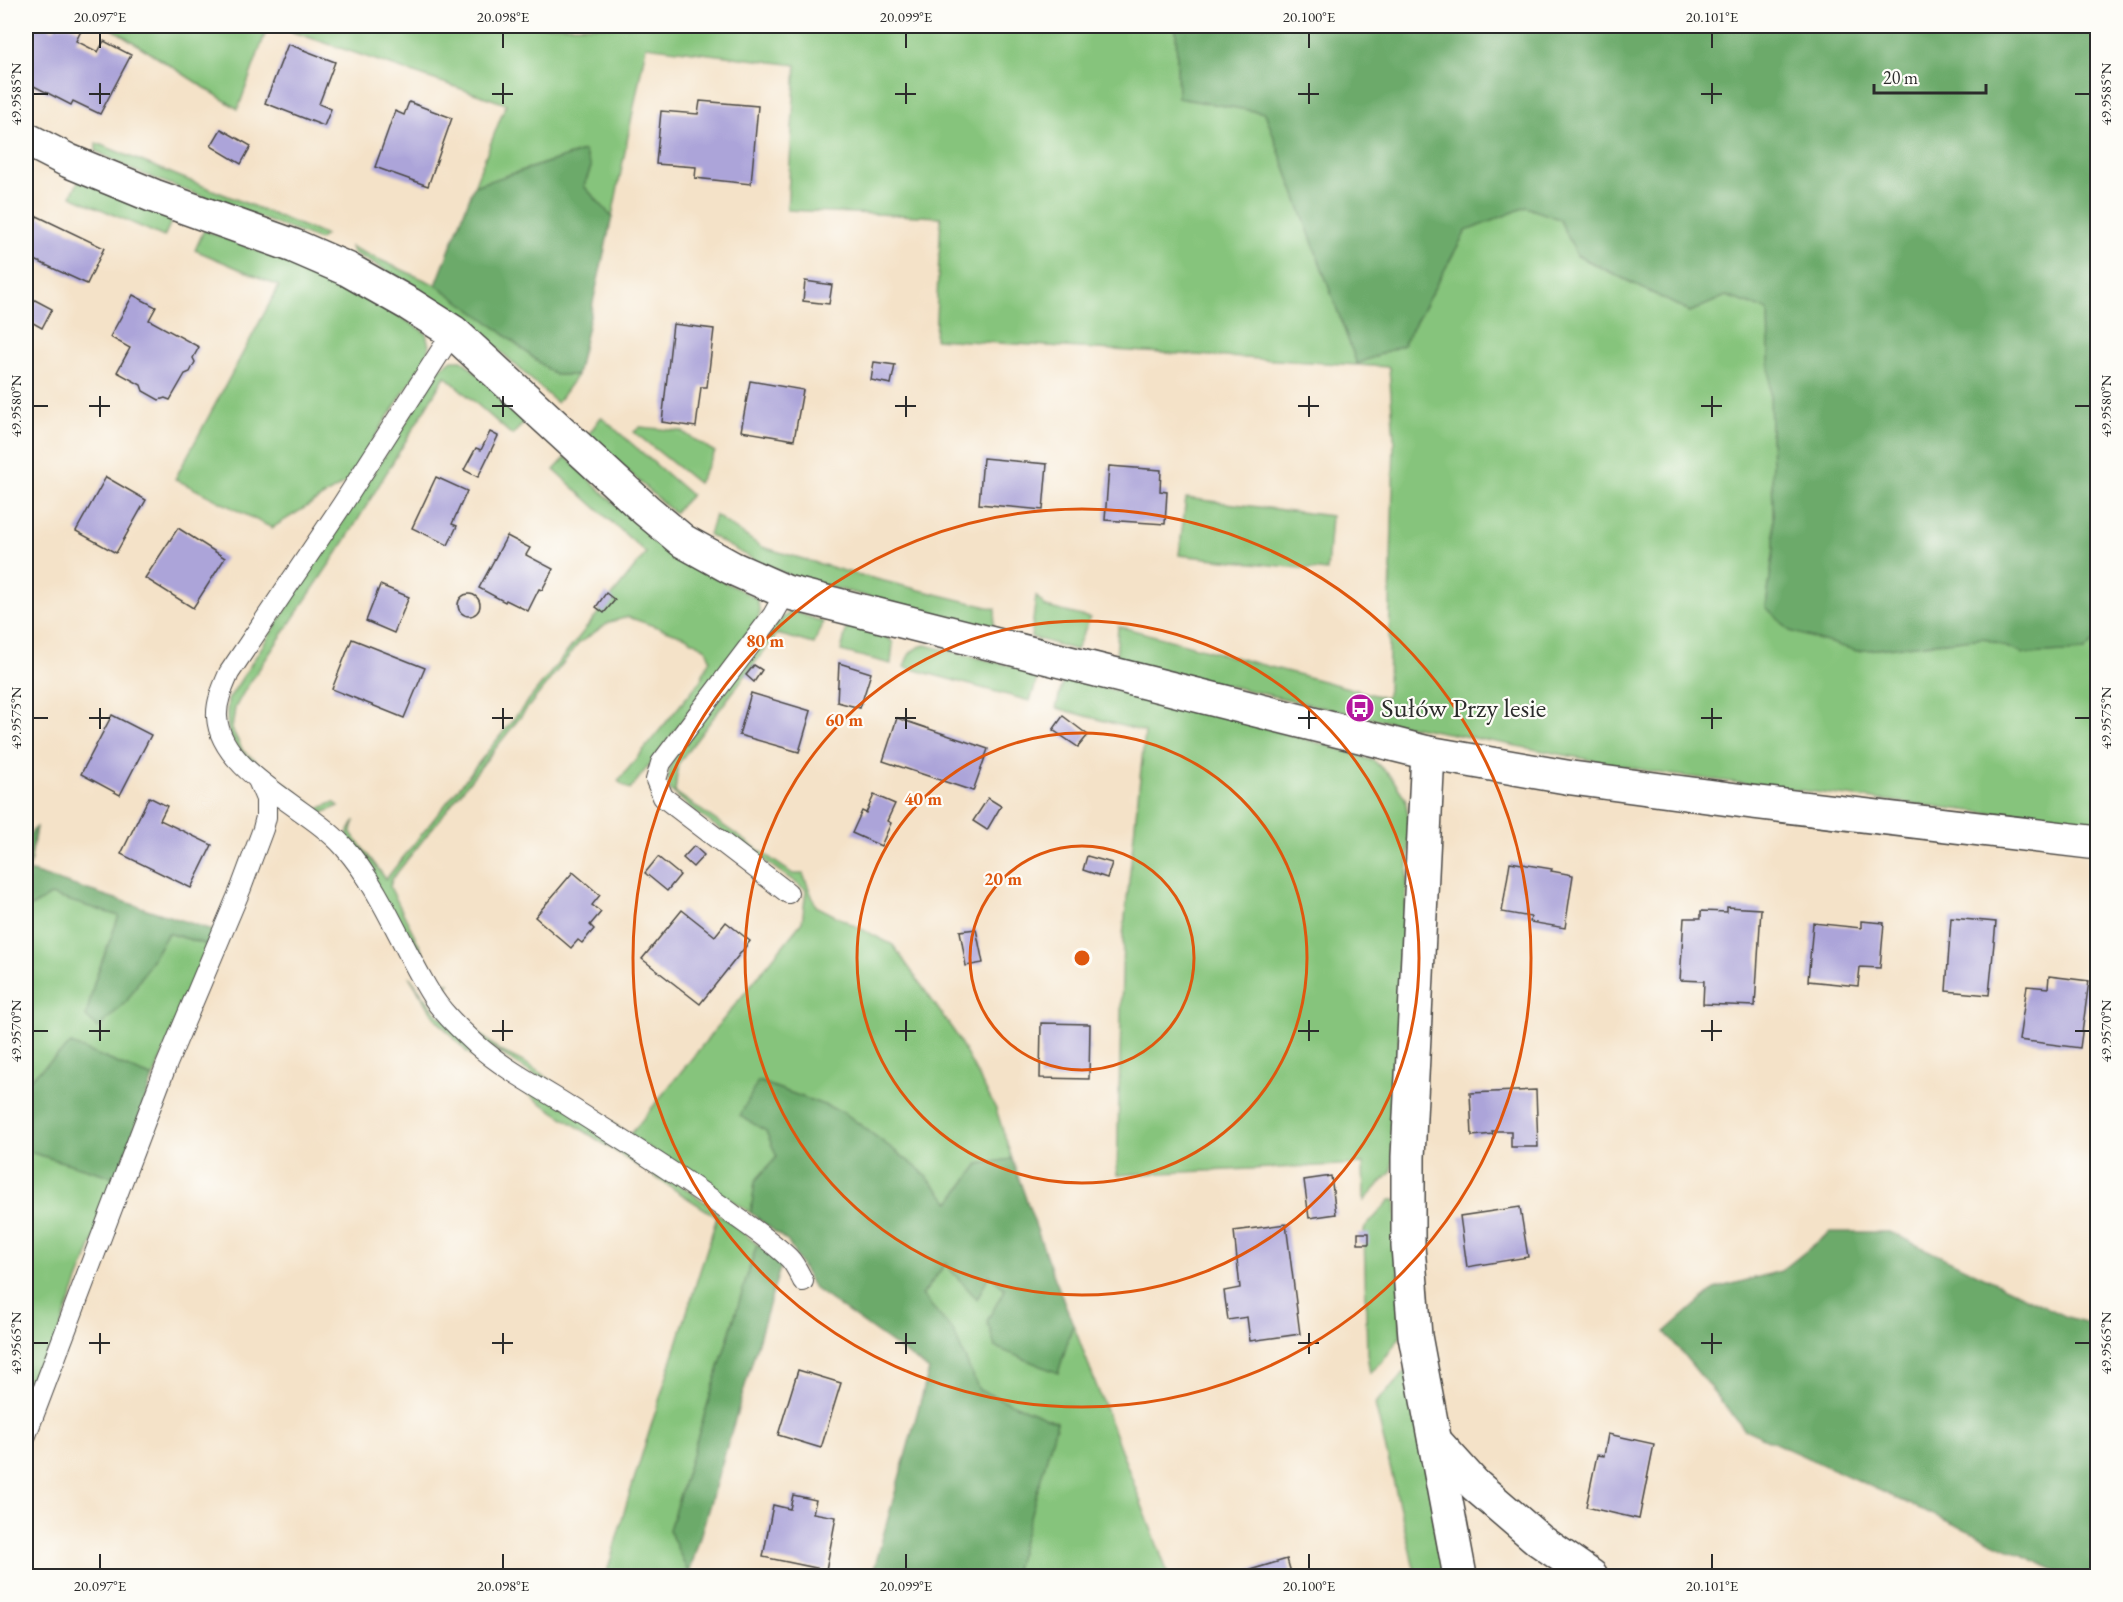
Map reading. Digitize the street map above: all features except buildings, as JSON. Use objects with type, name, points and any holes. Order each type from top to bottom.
[{"type":"street","points":[[26,139],[69,161],[113,179],[294,246],[347,269],[410,304],[453,332],[677,536],[732,568],[786,592],[1428,753],[1572,778],[2097,843]]},
{"type":"street","points":[[1428,753],[1408,1157],[1408,1246],[1415,1336],[1460,1576]]},
{"type":"street","points":[[1435,1441],[1474,1485],[1539,1540],[1591,1576]]},
{"type":"lane","points":[[453,332],[342,505],[229,673],[220,696],[216,716],[221,737],[233,755],[258,780],[311,818],[342,844],[362,868],[430,993],[454,1024],[480,1048],[711,1198],[790,1259],[803,1281]]},
{"type":"lane","points":[[786,592],[772,615],[661,763],[656,780],[663,797],[788,893]]},
{"type":"lane","points":[[26,1436],[153,1099],[241,888],[263,829],[266,799],[258,780]]},
{"type":"green space","points":[[108,26],[268,26],[238,109]]},
{"type":"green space","points":[[275,26],[1176,26],[1178,98],[1265,112],[1357,364],[1403,345],[1466,231],[1526,207],[1560,219],[1577,256],[1690,312],[1726,296],[1768,310],[1774,548],[1766,607],[1857,651],[1984,638],[2024,654],[2084,651],[2097,639],[2097,826],[1665,774],[1378,720],[1116,660],[1118,626],[1386,698],[1394,439],[1389,367],[935,339],[941,217],[787,210],[796,65],[646,46],[612,217],[584,186],[591,167],[583,151],[474,186],[506,104]]},
{"type":"green space","points":[[1176,26],[2097,26],[2097,639],[2084,651],[2024,654],[1983,638],[1857,651],[1790,631],[1766,607],[1774,548],[1768,310],[1726,296],[1690,312],[1577,255],[1559,219],[1526,207],[1466,231],[1403,345],[1357,364],[1265,113],[1178,98]]},
{"type":"green space","points":[[96,143],[325,235],[319,240],[132,170],[96,151]]},
{"type":"green space","points":[[584,151],[591,167],[584,186],[612,217],[577,375],[555,375],[486,320],[436,285],[474,186]]},
{"type":"green space","points":[[79,180],[173,218],[164,237],[71,196]]},
{"type":"green space","points":[[204,230],[326,277],[377,302],[426,333],[429,346],[426,358],[345,483],[272,528],[175,479],[279,286],[195,250]]},
{"type":"green space","points":[[351,247],[436,285],[486,320],[555,375],[577,375],[557,403],[475,328],[415,286],[353,253]]},
{"type":"green space","points":[[452,360],[462,360],[527,420],[512,435],[445,376],[345,541],[235,708],[232,729],[243,751],[318,809],[334,802],[339,806],[318,815],[254,766],[234,743],[227,724],[228,700],[440,369]]},
{"type":"green space","points":[[601,417],[691,495],[674,513],[588,435]]},
{"type":"green space","points":[[640,427],[681,431],[715,452],[698,483],[634,432]]},
{"type":"green space","points":[[566,457],[628,516],[678,556],[757,599],[760,613],[756,624],[630,790],[618,781],[700,681],[710,659],[706,649],[686,637],[628,617],[610,622],[579,643],[392,879],[390,887],[435,976],[442,983],[449,983],[443,991],[471,1026],[499,1050],[527,1064],[630,1135],[802,922],[806,890],[697,813],[670,790],[668,778],[671,762],[782,618],[793,611],[823,622],[814,644],[777,634],[678,764],[675,792],[793,874],[803,874],[816,906],[893,945],[955,1033],[996,1109],[1012,1159],[979,1164],[950,1202],[919,1169],[843,1112],[758,1081],[766,1131],[777,1157],[755,1181],[751,1213],[489,1046],[444,1001],[345,838],[355,820],[351,833],[386,879],[646,553],[554,470]]},
{"type":"green space","points":[[1186,498],[1331,516],[1327,571],[1179,555]]},
{"type":"green space","points":[[715,515],[762,547],[848,572],[996,609],[993,628],[798,579],[756,561],[709,535]]},
{"type":"green space","points":[[1036,596],[1046,607],[1090,618],[1076,650],[1031,637]]},
{"type":"green space","points":[[847,626],[887,637],[893,643],[891,664],[841,651]]},
{"type":"green space","points":[[925,645],[1032,671],[1038,677],[1030,701],[904,667],[911,653],[916,648]]},
{"type":"green space","points":[[1064,678],[1243,721],[1374,761],[1392,778],[1405,798],[1410,826],[1392,1171],[1364,1201],[1363,1164],[1117,1175],[1123,936],[1145,732],[1056,708]]},
{"type":"green space","points":[[36,827],[29,871],[215,931],[208,945],[168,933],[127,1001],[98,1028],[86,1017],[94,983],[119,916],[51,895],[26,910],[26,838]]},
{"type":"green space","points":[[51,895],[119,916],[94,983],[127,1001],[168,933],[208,945],[153,1078],[71,1044],[26,1082],[26,910]]},
{"type":"green space","points":[[409,976],[438,1015],[703,1201],[757,1244],[669,1530],[689,1573],[699,1576],[606,1576],[717,1217],[539,1102],[467,1052],[436,1019]]},
{"type":"green space","points":[[71,1044],[153,1078],[117,1178],[26,1151],[26,1082]]},
{"type":"green space","points":[[758,1081],[843,1112],[919,1169],[950,1202],[979,1164],[1012,1159],[1073,1324],[1058,1373],[995,1347],[987,1321],[1005,1289],[989,1275],[977,1299],[945,1264],[922,1295],[953,1331],[979,1390],[1057,1422],[1013,1576],[872,1576],[929,1370],[814,1288],[788,1242],[751,1213],[755,1181],[777,1157],[766,1131],[740,1116]]},
{"type":"green space","points":[[26,1151],[117,1178],[26,1418]]},
{"type":"green space","points":[[1390,1200],[1396,1200],[1401,1336],[1382,1362],[1370,1373],[1367,1354],[1364,1229]]},
{"type":"green space","points":[[1830,1232],[1890,1232],[2067,1317],[2097,1325],[2097,1576],[2068,1576],[1744,1429],[1665,1332],[1714,1289],[1781,1271]]},
{"type":"green space","points":[[757,1244],[781,1265],[689,1574],[669,1530]]},
{"type":"green space","points":[[945,1264],[978,1298],[989,1274],[1005,1289],[987,1321],[1058,1373],[1073,1324],[1169,1576],[1013,1576],[1057,1422],[979,1390],[922,1296]]},
{"type":"green space","points":[[1410,1364],[1449,1576],[1416,1576],[1375,1404]]},
{"type":"place","name":"Sułów Przy lesie","points":[[1360,708]]}]
